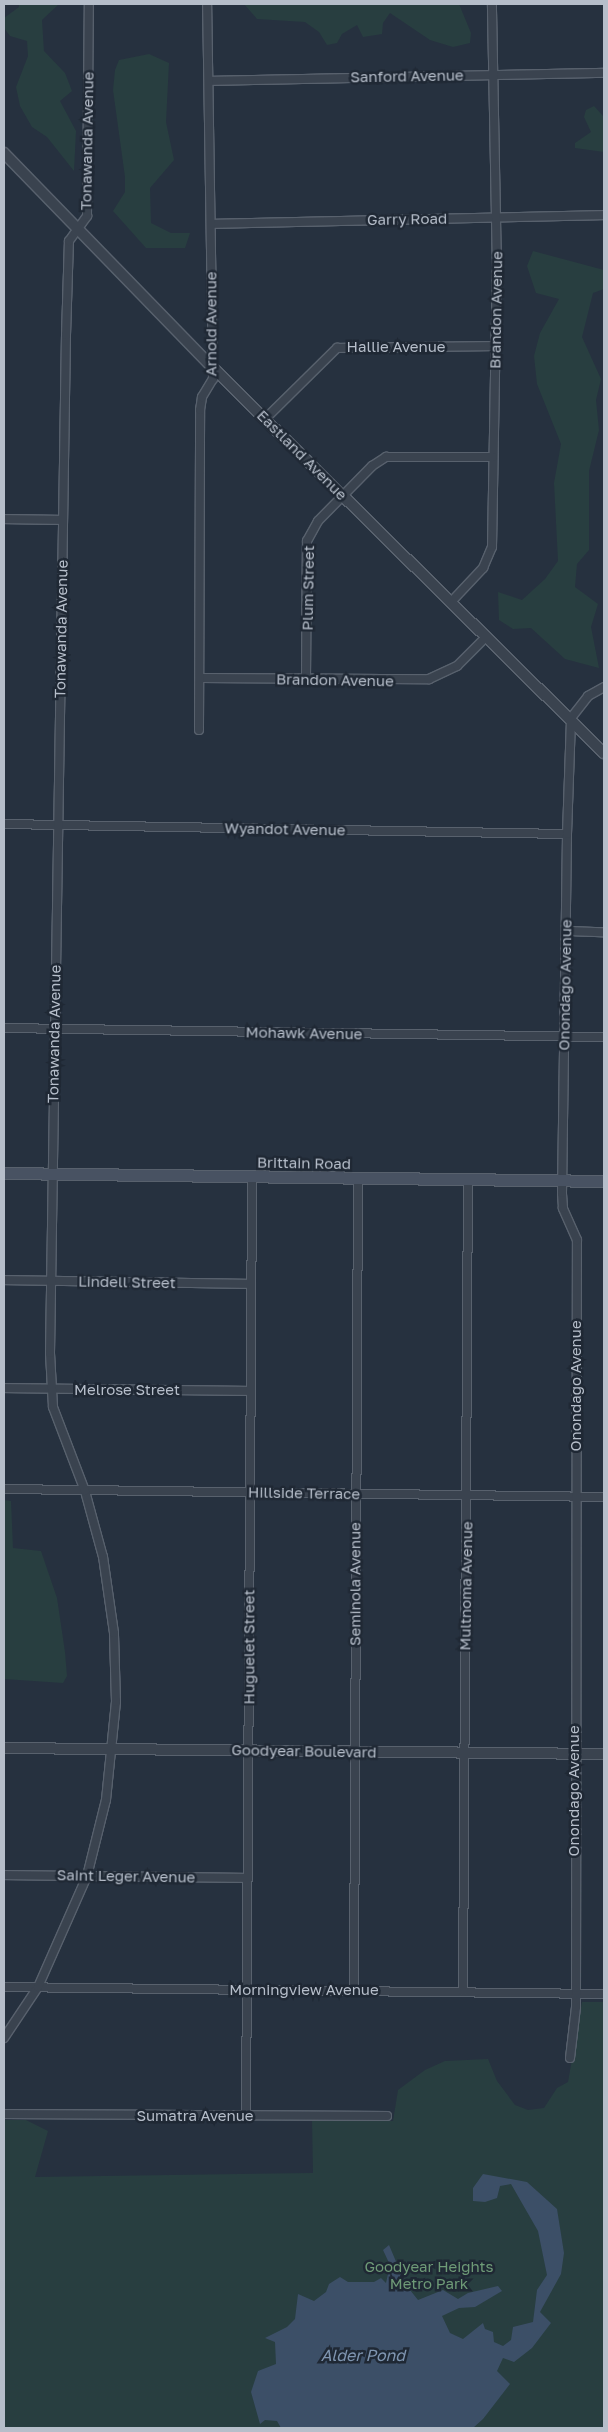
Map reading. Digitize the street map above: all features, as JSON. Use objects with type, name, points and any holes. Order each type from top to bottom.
[{"type":"main road","name":"Brittain Road","points":[[4,1173],[604,1181]]},
{"type":"street","name":"Tonawanda Avenue","points":[[4,2038],[38,1987],[87,1876],[104,1810],[113,1750],[116,1682],[114,1633],[103,1557],[85,1491],[53,1407],[51,1390],[51,1174],[69,242],[87,216],[89,4]]},
{"type":"street","name":"Arnold Avenue","points":[[199,730],[200,410],[202,396],[213,379],[207,4]]},
{"type":"street","name":"Brandon Avenue","points":[[451,602],[483,568],[491,554],[495,346],[492,4]]},
{"type":"street","name":"Sanford Avenue","points":[[209,81],[604,73]]},
{"type":"street","name":"Eastland Avenue","points":[[4,153],[213,368],[266,418],[486,637],[571,718],[604,753]]},
{"type":"street","name":"Garry Road","points":[[211,224],[604,216]]},
{"type":"street","name":"Hallie Avenue","points":[[266,418],[337,348],[495,346]]},
{"type":"street","name":"Plum Street","points":[[306,679],[308,541],[312,528],[343,495],[386,457],[493,457]]},
{"type":"street","points":[[4,520],[63,520]]},
{"type":"street","name":"Brandon Avenue","points":[[200,678],[429,680],[457,666],[486,637]]},
{"type":"street","points":[[571,718],[588,696],[604,687]]},
{"type":"street","name":"Onondago Avenue","points":[[570,2058],[574,1994],[577,1240],[563,1208],[562,1180],[567,834],[571,718]]},
{"type":"street","name":"Wyandot Avenue","points":[[4,824],[567,834]]},
{"type":"street","points":[[566,932],[604,932]]},
{"type":"street","name":"Mohawk Avenue","points":[[4,1028],[604,1037]]},
{"type":"street","name":"Huguelet Street","points":[[246,2116],[249,1991],[252,1177]]},
{"type":"street","name":"Seminola Avenue","points":[[354,1990],[358,1178]]},
{"type":"street","name":"Multnoma Avenue","points":[[464,1992],[468,1179]]},
{"type":"street","name":"Lindell Street","points":[[4,1280],[251,1284]]},
{"type":"street","name":"Melrose Street","points":[[4,1388],[250,1391]]},
{"type":"street","name":"Hillside Terrace","points":[[4,1489],[604,1497]]},
{"type":"street","name":"Goodyear Boulevard","points":[[4,1748],[604,1754]]},
{"type":"street","name":"Saint Leger Avenue","points":[[4,1875],[248,1878]]},
{"type":"street","name":"Morningview Avenue","points":[[4,1987],[604,1994]]},
{"type":"street","name":"Sumatra Avenue","points":[[4,2114],[387,2116]]},
{"type":"green space","points":[[19,4],[59,4],[42,20],[44,51],[65,73],[72,91],[60,101],[76,131],[74,171],[47,137],[32,127],[20,106],[16,87],[28,56],[27,41],[10,36],[4,28],[4,18],[19,7]]},
{"type":"green space","points":[[244,4],[459,4],[471,33],[470,43],[453,47],[430,40],[390,13],[383,23],[382,34],[363,37],[357,25],[342,34],[337,43],[327,45],[319,32],[305,22],[257,19]]},
{"type":"green space","points":[[149,54],[169,63],[166,122],[174,160],[150,188],[151,223],[171,233],[190,233],[185,248],[146,248],[113,211],[125,192],[125,177],[113,90],[115,70],[119,60]]},
{"type":"green space","points":[[594,106],[604,117],[604,152],[575,148],[575,143],[591,132],[584,117],[586,110]]},
{"type":"green space","points":[[533,251],[604,270],[604,289],[593,293],[582,337],[601,379],[596,400],[599,430],[589,471],[589,550],[577,564],[575,587],[598,604],[591,627],[599,668],[565,659],[531,628],[513,629],[499,620],[498,592],[522,600],[545,579],[558,561],[554,483],[561,444],[537,384],[534,356],[540,333],[559,299],[536,293],[527,266]]},
{"type":"green space","points":[[4,1500],[11,1501],[13,1548],[41,1551],[57,1598],[67,1676],[63,1683],[4,1679]]},
{"type":"green space","name":"Goodyear Heights Metro Park","points":[[582,2002],[604,2002],[604,2428],[4,2428],[4,2120],[26,2120],[48,2131],[35,2177],[313,2173],[312,2120],[393,2121],[398,2090],[425,2070],[445,2061],[488,2059],[497,2081],[515,2105],[528,2110],[544,2108],[557,2088],[568,2082]]},
{"type":"water","name":"Alder Pond","points":[[483,2174],[527,2182],[557,2209],[564,2253],[561,2274],[540,2312],[551,2323],[532,2348],[514,2362],[503,2358],[497,2371],[510,2384],[483,2419],[473,2428],[281,2428],[277,2421],[265,2420],[260,2424],[251,2392],[258,2371],[276,2364],[275,2342],[265,2338],[287,2327],[295,2319],[298,2294],[314,2301],[326,2292],[329,2284],[340,2277],[348,2282],[374,2282],[381,2278],[386,2283],[390,2265],[383,2250],[389,2245],[406,2285],[418,2300],[443,2290],[458,2299],[468,2293],[498,2286],[502,2291],[475,2307],[459,2308],[442,2316],[450,2333],[463,2339],[483,2323],[485,2329],[493,2332],[494,2342],[503,2346],[511,2340],[513,2327],[533,2322],[537,2290],[547,2275],[538,2231],[511,2184],[500,2186],[497,2198],[485,2202],[473,2201],[473,2188]]}]
